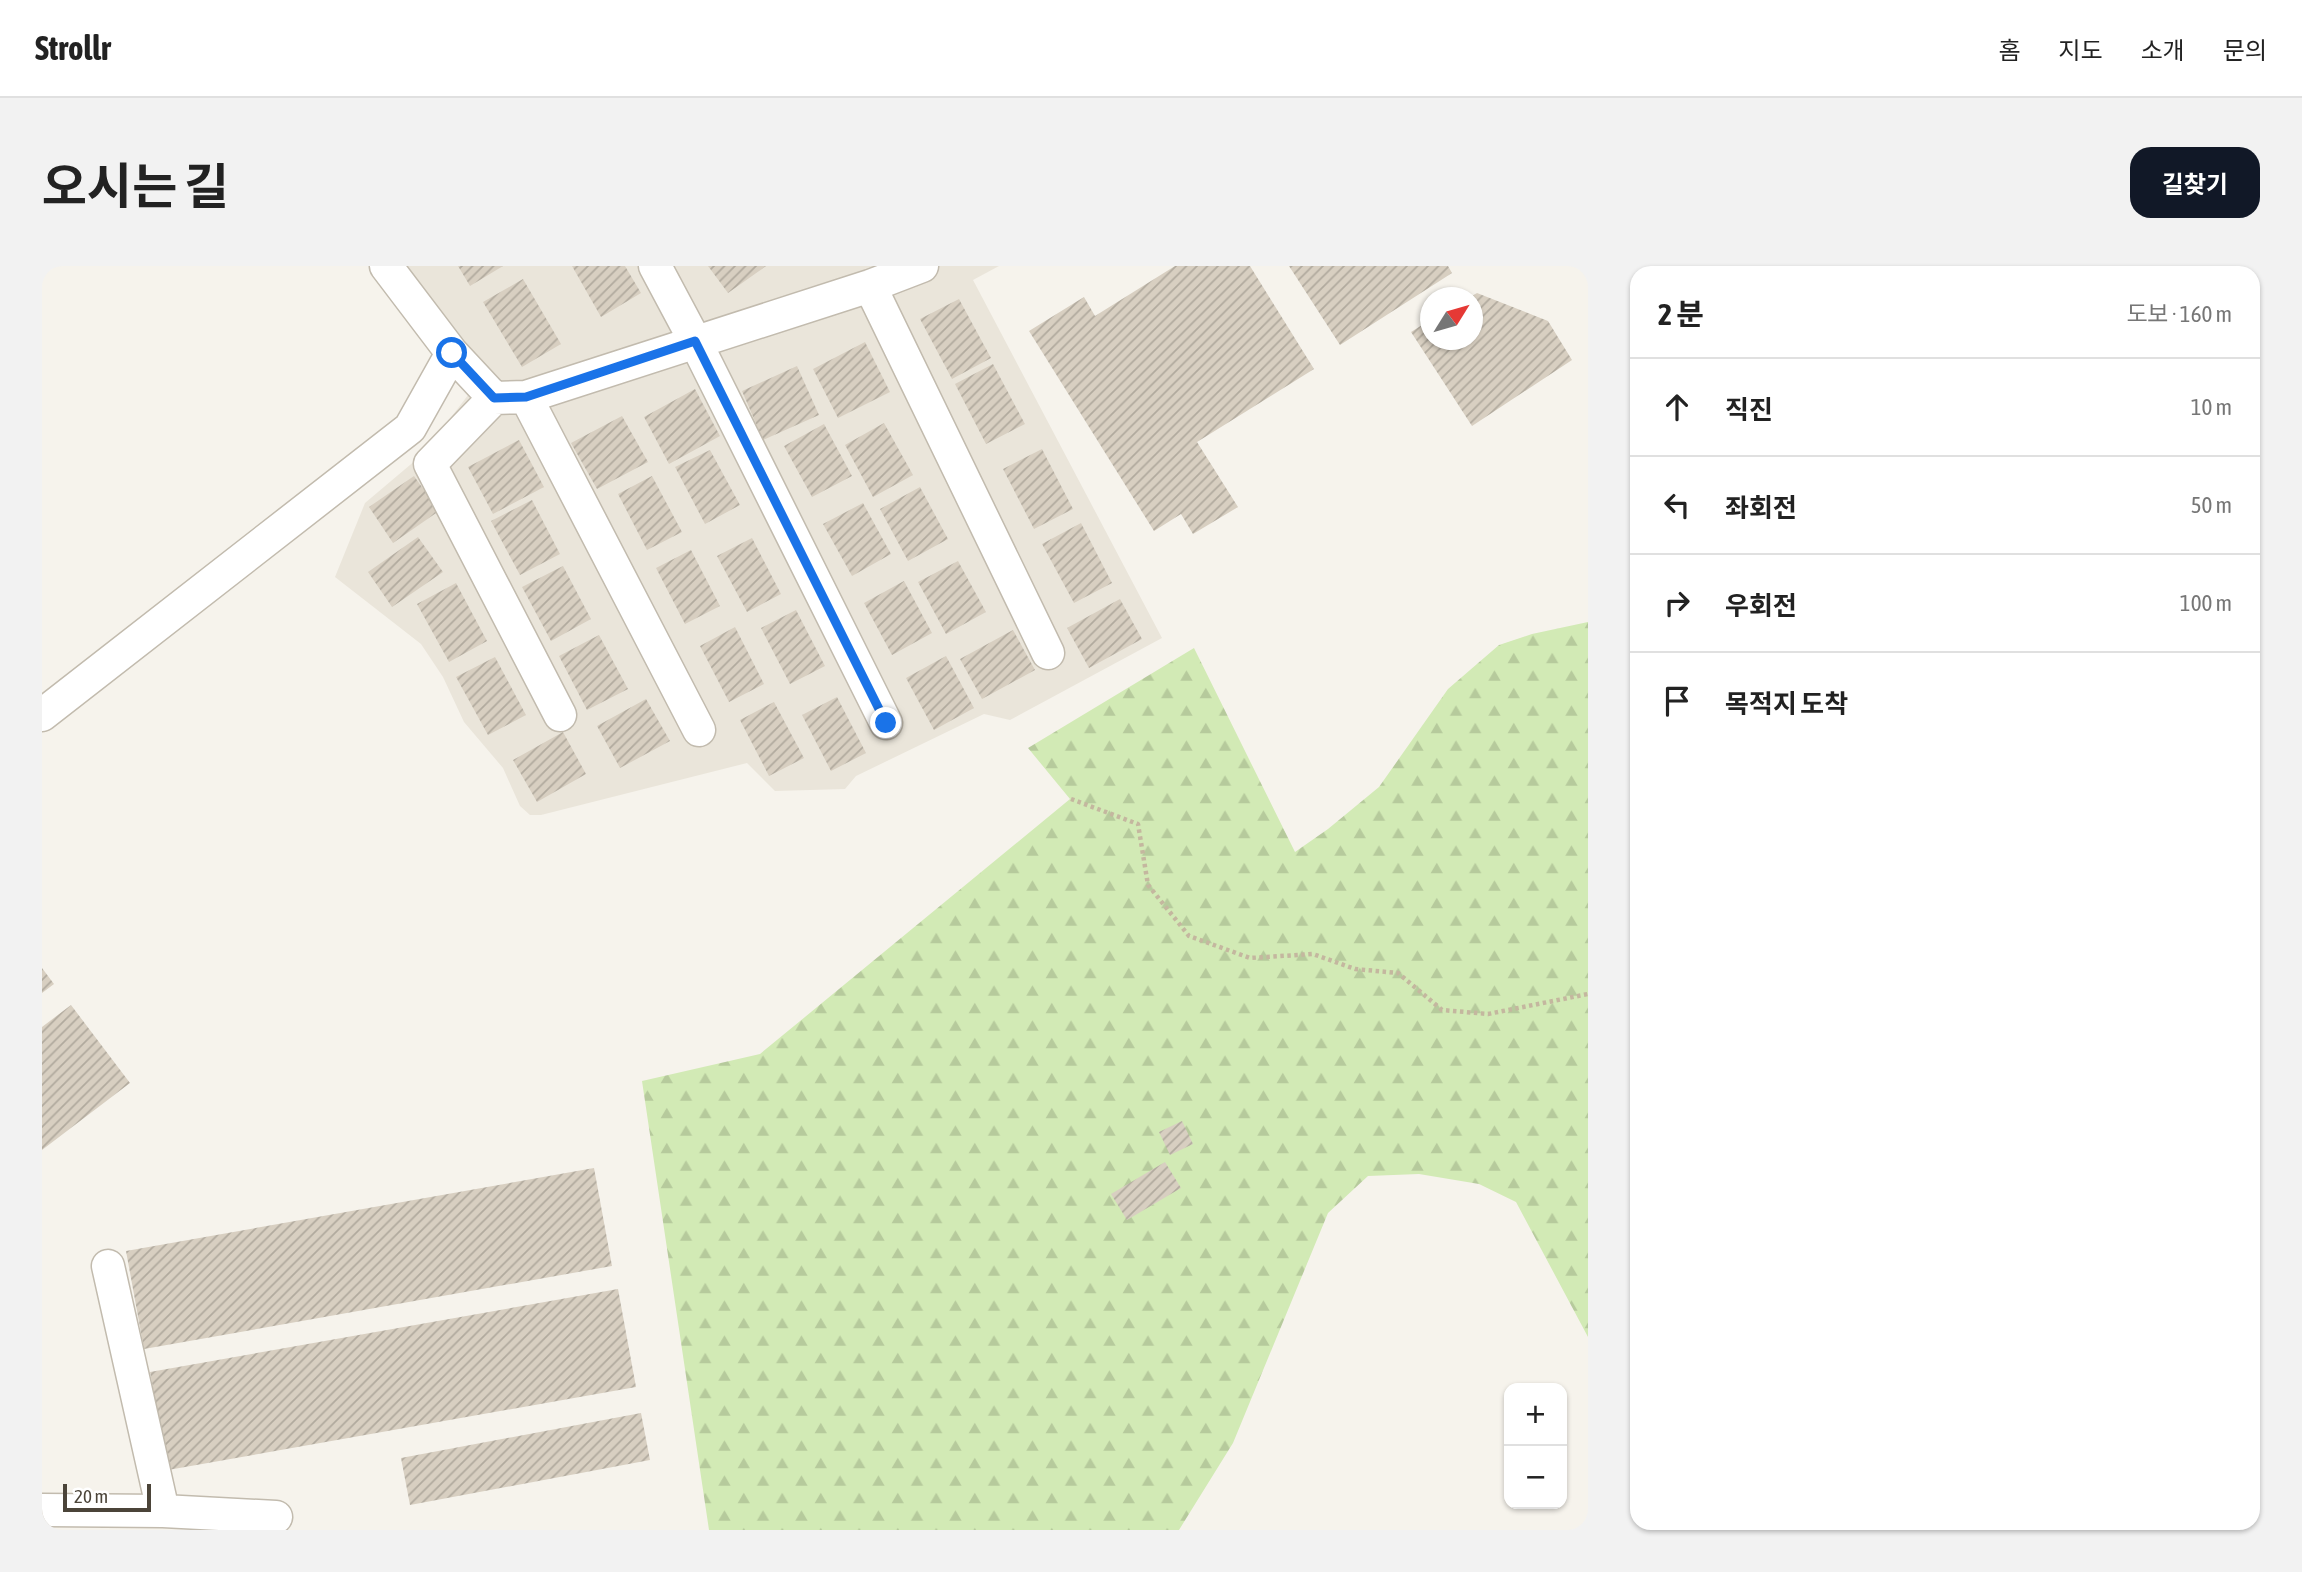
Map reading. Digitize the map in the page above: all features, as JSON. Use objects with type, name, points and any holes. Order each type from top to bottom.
[{"type":"street","points":[[386,266],[452,353],[494,398]]},
{"type":"street","points":[[654,266],[695,341],[886,723]]},
{"type":"street","points":[[560,715],[430,464],[494,398],[526,397],[870,286],[922,266]]},
{"type":"street","points":[[870,286],[1048,653]]},
{"type":"street","points":[[42,715],[410,428],[452,353]]},
{"type":"street","points":[[526,397],[699,730]]},
{"type":"street","points":[[108,1266],[163,1511]]},
{"type":"street","points":[[42,1510],[163,1511],[276,1517]]},
{"type":"path","points":[[1071,799],[1138,824],[1149,885],[1189,936],[1250,958],[1313,954],[1355,969],[1398,972],[1442,1010],[1488,1014],[1588,994]]},
{"type":"shaded area","points":[[386,266],[999,266],[973,280],[1162,638],[1010,720],[984,714],[856,776],[845,789],[775,791],[747,763],[541,815],[530,815],[520,806],[503,768],[464,722],[443,677],[421,644],[335,577],[365,503],[423,454],[478,382]]},
{"type":"green space","points":[[1588,622],[1588,1337],[1516,1202],[1479,1184],[1419,1174],[1368,1176],[1328,1213],[1233,1443],[1179,1530],[709,1530],[642,1081],[760,1054],[1070,799],[1028,748],[1194,648],[1295,852],[1379,787],[1448,689],[1499,645],[1532,634]]},
{"type":"building","points":[[458,266],[503,266],[470,286]]},
{"type":"building","points":[[572,266],[625,266],[641,293],[601,317]]},
{"type":"building","points":[[708,266],[766,266],[728,293]]},
{"type":"building","points":[[1175,266],[1250,266],[1314,369],[1197,442],[1238,507],[1193,534],[1181,514],[1154,531],[1029,331],[1084,297],[1095,316]]},
{"type":"building","points":[[1289,266],[1448,266],[1452,273],[1430,287],[1420,287],[1420,294],[1340,345]]},
{"type":"building","points":[[523,279],[561,344],[522,367],[483,302]]},
{"type":"building","points":[[1483,295],[1548,321],[1572,360],[1472,426],[1423,350],[1483,350]]},
{"type":"building","points":[[959,299],[991,358],[952,379],[920,319]]},
{"type":"building","points":[[1420,326],[1420,346],[1411,332]]},
{"type":"building","points":[[865,342],[890,392],[838,418],[813,369]]},
{"type":"building","points":[[993,364],[1025,424],[986,444],[955,384]]},
{"type":"building","points":[[797,366],[819,415],[763,440],[742,391]]},
{"type":"building","points":[[695,389],[720,436],[669,464],[644,417]]},
{"type":"building","points":[[622,416],[648,462],[597,489],[571,443]]},
{"type":"building","points":[[884,423],[913,475],[873,497],[845,445]]},
{"type":"building","points":[[824,424],[852,476],[812,497],[784,446]]},
{"type":"building","points":[[519,440],[544,487],[493,514],[468,467]]},
{"type":"building","points":[[1042,449],[1073,509],[1034,529],[1003,469]]},
{"type":"building","points":[[710,450],[740,505],[705,524],[675,467]]},
{"type":"building","points":[[414,476],[439,511],[393,543],[369,507]]},
{"type":"building","points":[[652,476],[682,532],[647,550],[618,494]]},
{"type":"building","points":[[920,487],[948,539],[908,561],[880,509]]},
{"type":"building","points":[[532,500],[560,554],[520,575],[491,521]]},
{"type":"building","points":[[863,503],[891,554],[852,576],[823,524]]},
{"type":"building","points":[[1081,523],[1112,583],[1074,603],[1042,544]]},
{"type":"building","points":[[418,537],[443,572],[392,607],[368,572]]},
{"type":"building","points":[[752,538],[781,594],[747,612],[717,556]]},
{"type":"building","points":[[691,550],[720,606],[685,624],[656,568]]},
{"type":"building","points":[[958,561],[986,612],[946,634],[918,582]]},
{"type":"building","points":[[563,566],[591,619],[551,641],[522,587]]},
{"type":"building","points":[[904,581],[932,633],[892,655],[864,603]]},
{"type":"building","points":[[456,583],[487,641],[449,662],[417,604]]},
{"type":"building","points":[[1120,599],[1142,639],[1089,668],[1067,628]]},
{"type":"building","points":[[796,610],[825,666],[790,684],[761,628]]},
{"type":"building","points":[[735,627],[764,684],[729,702],[700,646]]},
{"type":"building","points":[[1013,630],[1035,670],[982,699],[960,659]]},
{"type":"building","points":[[599,635],[628,689],[587,710],[559,656]]},
{"type":"building","points":[[946,656],[974,708],[934,730],[906,678]]},
{"type":"building","points":[[495,657],[526,715],[488,735],[456,677]]},
{"type":"building","points":[[837,697],[866,753],[831,771],[802,715]]},
{"type":"building","points":[[646,699],[670,741],[620,768],[597,726]]},
{"type":"building","points":[[774,702],[804,758],[769,776],[740,720]]},
{"type":"building","points":[[563,732],[586,774],[537,802],[513,760]]},
{"type":"building","points":[[42,968],[54,984],[42,993]]},
{"type":"building","points":[[71,1005],[130,1083],[42,1150],[42,1027]]},
{"type":"building","points":[[1182,1121],[1193,1144],[1170,1155],[1159,1132]]},
{"type":"building","points":[[1165,1162],[1181,1188],[1127,1220],[1111,1194]]},
{"type":"building","points":[[594,1168],[612,1266],[144,1349],[126,1251]]},
{"type":"building","points":[[618,1289],[636,1387],[168,1470],[150,1372]]},
{"type":"building","points":[[641,1413],[650,1460],[410,1505],[401,1458]]},
{"type":"route","points":[[452,353],[494,398],[526,397],[695,341],[886,723]]}]
